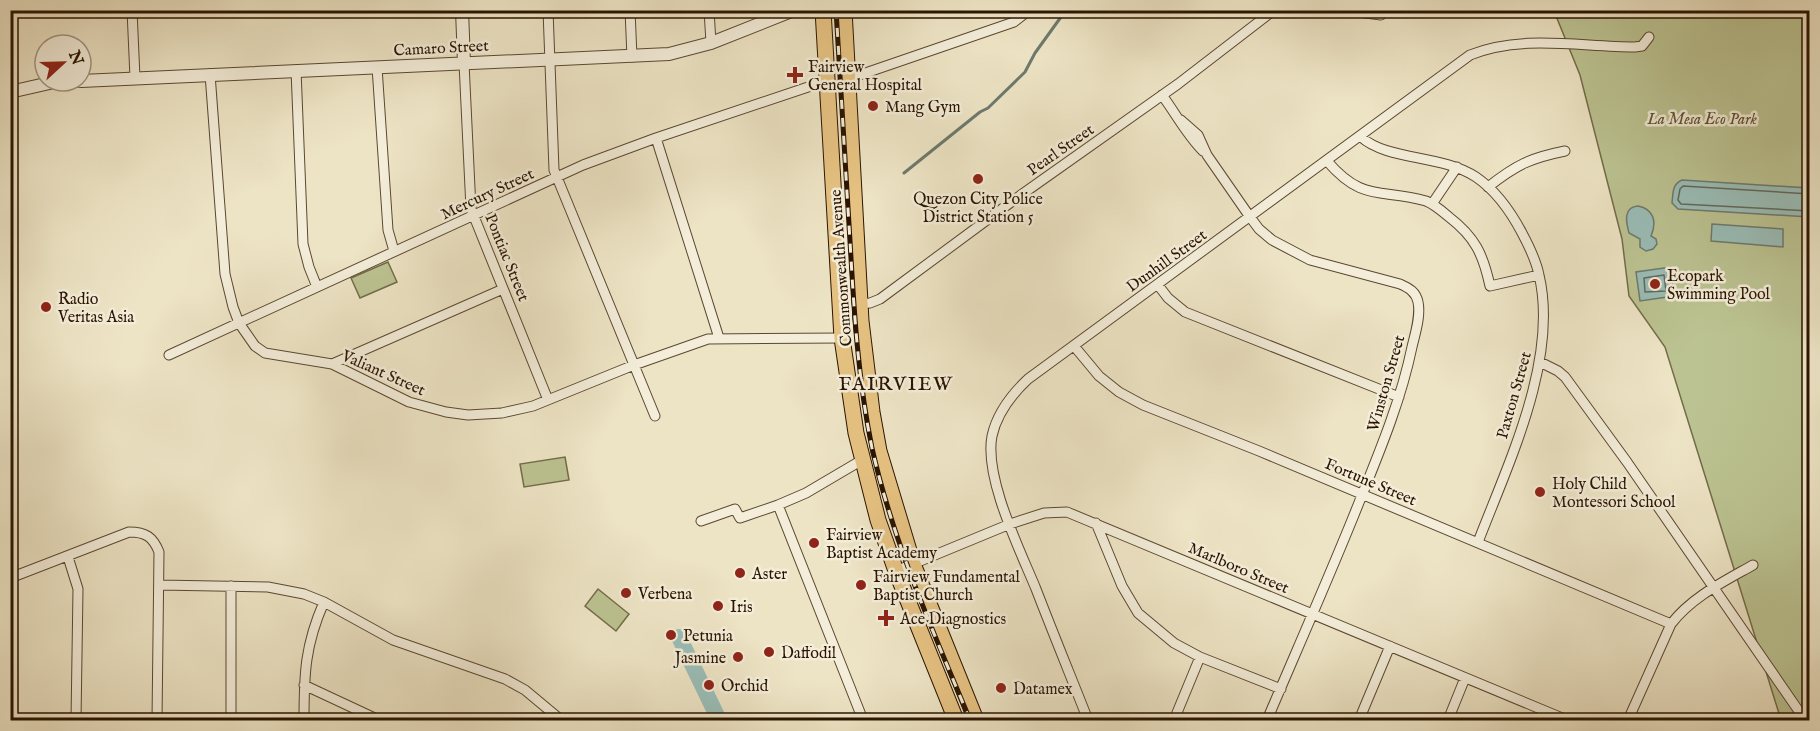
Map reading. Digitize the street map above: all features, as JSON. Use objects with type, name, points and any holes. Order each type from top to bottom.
[{"type":"main road","name":"Commonwealth Avenue","points":[[823,10],[842,338],[847,382],[862,460],[878,520],[956,720]]},
{"type":"main road","name":"Commonwealth Avenue","points":[[844,10],[859,304],[866,370],[879,451],[914,564],[976,720]]},
{"type":"street","points":[[132,10],[135,78]]},
{"type":"street","name":"Pontiac Street","points":[[462,10],[470,201],[474,217],[548,400]]},
{"type":"street","points":[[548,10],[553,156],[556,177],[655,417]]},
{"type":"street","points":[[630,10],[632,57]]},
{"type":"street","points":[[709,10],[711,43]]},
{"type":"street","name":"Camaro Street","points":[[93,80],[632,57],[683,52],[794,10]]},
{"type":"street","name":"Pearl Street","points":[[859,304],[880,299],[1162,95],[1274,10]]},
{"type":"street","points":[[1342,10],[1381,15]]},
{"type":"street","points":[[848,79],[1014,22],[1023,13]]},
{"type":"street","name":"Dunhill Street","points":[[1088,720],[1010,524],[994,474],[992,438],[996,424],[1014,392],[1028,379],[1361,137],[1464,59],[1483,50],[1513,44],[1635,47],[1642,46],[1649,37]]},
{"type":"street","points":[[377,67],[388,230],[394,251]]},
{"type":"street","points":[[296,70],[303,244],[317,287]]},
{"type":"street","name":"Valiant Street","points":[[210,74],[225,274],[239,323],[255,346],[265,353],[332,364],[409,402],[446,412],[484,415],[521,410],[685,346],[719,338],[842,338]]},
{"type":"street","name":"Mercury Street","points":[[169,355],[394,251],[474,217],[556,177],[656,138],[826,81]]},
{"type":"street","name":"Camaro Street","points":[[10,92],[33,87]]},
{"type":"street","name":"Winston Street","points":[[1162,95],[1181,120],[1191,139],[1207,155],[1259,229],[1272,240],[1310,260],[1400,284],[1409,288],[1415,294],[1418,302],[1409,363],[1399,397],[1363,494],[1267,720]]},
{"type":"street","name":"Paxton Street","points":[[1361,137],[1373,145],[1388,150],[1437,160],[1457,167],[1488,187],[1517,223],[1529,246],[1539,275],[1542,329],[1540,362],[1516,442],[1478,542]]},
{"type":"street","points":[[656,138],[719,338]]},
{"type":"street","points":[[1488,187],[1530,159],[1565,151]]},
{"type":"street","points":[[1327,161],[1347,183],[1364,190],[1432,204],[1467,231],[1475,242],[1481,254],[1490,286],[1539,275]]},
{"type":"street","points":[[1432,204],[1457,167]]},
{"type":"street","points":[[1158,285],[1168,298],[1185,312],[1399,397]]},
{"type":"street","points":[[332,364],[503,289]]},
{"type":"street","name":"Fortune Street","points":[[1074,346],[1099,376],[1119,392],[1135,400],[1671,624]]},
{"type":"street","points":[[1540,362],[1558,370],[1565,377],[1627,462],[1805,720]]},
{"type":"street","points":[[701,522],[735,509],[740,518],[778,505],[806,493],[862,460]]},
{"type":"street","points":[[778,505],[862,720]]},
{"type":"street","name":"Marlboro Street","points":[[896,571],[1010,524],[1044,513],[1067,512],[1567,720]]},
{"type":"street","points":[[1096,523],[1122,586],[1138,613],[1174,643],[1200,657],[1281,689]]},
{"type":"street","points":[[10,578],[129,532],[142,532],[156,544],[159,552],[158,720]]},
{"type":"street","points":[[68,557],[78,589],[76,720]]},
{"type":"street","points":[[1628,720],[1671,624],[1688,606],[1713,588],[1753,565]]},
{"type":"street","points":[[159,585],[283,589],[324,602],[393,640],[505,679],[525,690],[561,720]]},
{"type":"street","points":[[231,586],[231,720]]},
{"type":"street","points":[[304,720],[304,685],[309,643],[324,602]]},
{"type":"street","points":[[1359,720],[1390,646]]},
{"type":"street","points":[[1174,720],[1200,657]]},
{"type":"street","points":[[1448,720],[1465,678]]},
{"type":"street","points":[[304,685],[379,720]]},
{"type":"street","points":[[1539,720],[1543,710]]},
{"type":"green space","name":"La Mesa Eco Park","points":[[1554,11],[1809,11],[1809,720],[1781,720],[1665,347],[1629,296],[1622,239],[1580,75]]},
{"type":"green space","points":[[388,262],[397,282],[360,298],[351,278]]},
{"type":"green space","points":[[565,457],[569,480],[524,487],[520,464]]},
{"type":"green space","points":[[598,589],[629,614],[616,631],[585,606]]},
{"type":"water","points":[[1682,180],[1809,188],[1809,217],[1678,209],[1672,203],[1673,193],[1676,184]]},
{"type":"water","points":[[1638,206],[1648,210],[1654,221],[1651,236],[1656,239],[1657,244],[1653,249],[1646,251],[1640,247],[1640,239],[1629,233],[1627,224],[1628,212]]},
{"type":"water","points":[[1712,224],[1783,229],[1783,247],[1711,241]]},
{"type":"water","name":"Ecopark Swimming Pool","points":[[1671,267],[1674,296],[1640,301],[1636,272]]},
{"type":"waterway","points":[[904,173],[988,108],[1025,72],[1035,53],[1066,10]]},
{"type":"waterway","points":[[679,637],[719,720]]},
{"type":"railway","points":[[836,10],[855,319],[863,397],[872,448],[902,552],[970,720]]},
{"type":"place","name":"Fairview General Hospital","points":[[795,75]]},
{"type":"place","name":"Mang Gym","points":[[873,106]]},
{"type":"place","name":"Quezon City Police District Station 5","points":[[978,179]]},
{"type":"place","name":"Ecopark Swimming Pool","points":[[1655,284]]},
{"type":"place","name":"Radio Veritas Asia","points":[[46,307]]},
{"type":"place","name":"Holy Child Montessori School","points":[[1540,492]]},
{"type":"place","name":"Fairview Baptist Academy","points":[[814,543]]},
{"type":"place","name":"Aster","points":[[740,573]]},
{"type":"place","name":"Fairview Fundamental Baptist Church","points":[[861,585]]},
{"type":"place","name":"Verbena","points":[[626,593]]},
{"type":"place","name":"Iris","points":[[718,606]]},
{"type":"place","name":"Ace Diagnostics","points":[[886,618]]},
{"type":"place","name":"Petunia","points":[[671,635]]},
{"type":"place","name":"Daffodil","points":[[769,652]]},
{"type":"place","name":"Jasmine","points":[[738,657]]},
{"type":"place","name":"Orchid","points":[[709,685]]},
{"type":"place","name":"Datamex","points":[[1001,688]]},
{"type":"district","name":"FAIRVIEW","points":[[896,383]]}]
